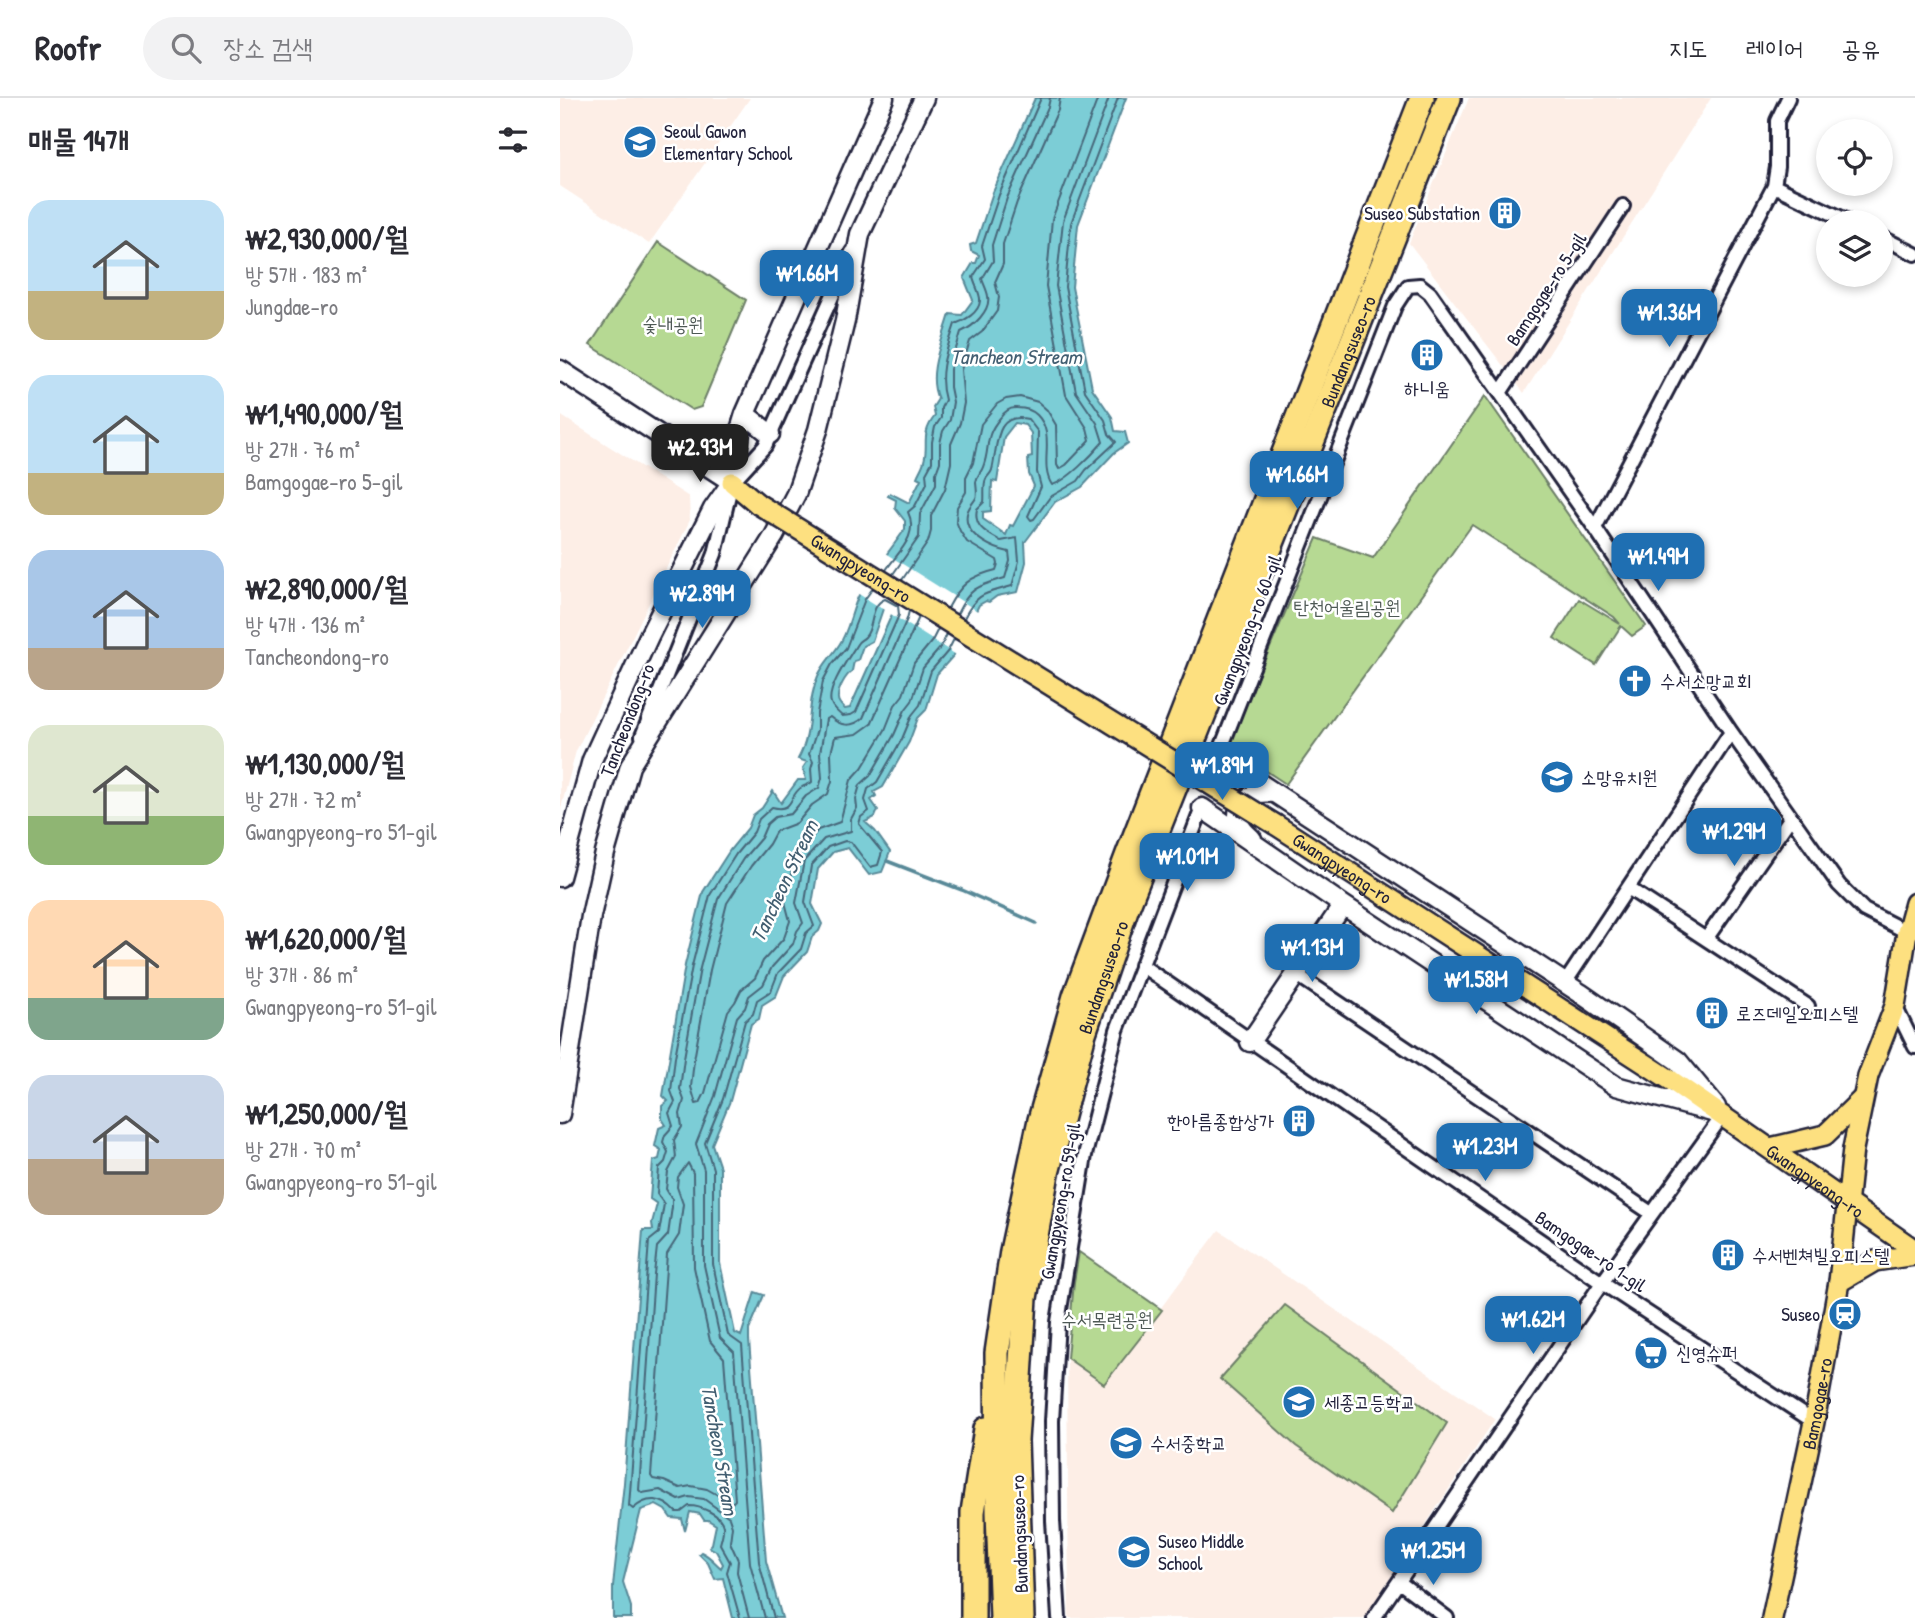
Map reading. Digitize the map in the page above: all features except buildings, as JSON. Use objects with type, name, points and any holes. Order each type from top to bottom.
[{"type":"highway","points":[[1391,175],[1410,98]]},
{"type":"highway","name":"Bundangsuseo-ro","points":[[1017,1617],[998,1512],[997,1353],[1012,1251],[1035,1146],[1075,996],[1422,98]]},
{"type":"highway","name":"Bundangsuseo-ro","points":[[1017,1617],[1016,1441],[1025,1298],[1047,1173],[1084,1033],[1126,910],[1449,98]]},
{"type":"highway","points":[[973,1618],[974,1512],[997,1353]]},
{"type":"main road","points":[[560,877],[593,760],[661,611],[713,509],[732,482],[741,427],[746,414],[884,98]]},
{"type":"main road","name":"Tancheondong-ro","points":[[860,234],[924,98]]},
{"type":"main road","points":[[630,766],[774,536],[796,494],[818,430],[845,321],[860,234]]},
{"type":"main road","points":[[560,370],[732,482]]},
{"type":"main road","points":[[746,414],[770,434]]},
{"type":"main road","name":"Gwangpyeong-ro","points":[[732,482],[758,504],[1276,825],[1723,1115],[1915,1253]]},
{"type":"main road","points":[[1218,756],[1678,1060],[1723,1115]]},
{"type":"main road","name":"Tancheondong-ro","points":[[560,1114],[591,916],[630,766]]},
{"type":"main road","points":[[1260,849],[1241,826],[1239,813],[1243,802],[1252,794],[1262,791],[1274,793]]},
{"type":"main road","points":[[1202,808],[1616,1086],[1723,1115]]},
{"type":"main road","name":"Bamgogae-ro","points":[[1772,1618],[1814,1422],[1839,1282],[1853,1149],[1867,1076],[1895,1006],[1907,932],[1915,903]]},
{"type":"main road","name":"Gwangpyeong-ro","points":[[1250,1042],[1343,905]]},
{"type":"main road","points":[[1770,1148],[1825,1135],[1863,1098]]},
{"type":"main road","points":[[1839,1282],[1875,1261],[1915,1253]]},
{"type":"street","points":[[1595,528],[1774,186],[1777,167],[1777,121],[1788,98]]},
{"type":"street","points":[[1774,186],[1825,210]]},
{"type":"street","name":"Bamgogae-ro 5-gil","points":[[1500,393],[1623,206]]},
{"type":"street","name":"Tancheondong-ro","points":[[630,766],[715,554],[732,482],[765,446],[860,234]]},
{"type":"street","points":[[1893,243],[1915,254]]},
{"type":"street","name":"Gwangpyeong-ro 60-gil","points":[[1218,756],[1395,306],[1408,286],[1420,285],[1430,293],[1500,393]]},
{"type":"street","points":[[1500,393],[1595,528],[1731,732],[1839,885],[1864,910],[1907,932]]},
{"type":"street","points":[[1564,983],[1731,732]]},
{"type":"street","name":"Gwangpyeong-ro 59-gil","points":[[1059,1618],[1053,1521],[1052,1422],[1058,1322],[1085,1155],[1117,1031],[1202,808]]},
{"type":"street","points":[[1706,939],[1791,817]]},
{"type":"street","points":[[1628,888],[1808,1006]]},
{"type":"street","name":"Bamgogae-ro 1-gil","points":[[1141,965],[1602,1283],[1814,1422]]},
{"type":"street","points":[[1296,974],[1651,1213]]},
{"type":"street","points":[[1895,1006],[1915,1047]]},
{"type":"street","points":[[1374,1618],[1602,1283],[1723,1115]]},
{"type":"street","points":[[1399,1582],[1447,1618]]},
{"type":"shaded area","name":"Seoul Gawon Elementary School","points":[[560,98],[750,98],[649,244],[560,186]]},
{"type":"shaded area","points":[[1469,98],[1711,98],[1524,393],[1409,243]]},
{"type":"shaded area","points":[[560,415],[689,497],[690,520],[576,751],[560,812]]},
{"type":"shaded area","points":[[1219,1230],[1495,1419],[1364,1618],[1069,1618],[1067,1358],[1104,1384]]},
{"type":"green space","name":"숯내공원","points":[[658,242],[746,300],[701,407],[692,410],[590,345]]},
{"type":"green space","name":"탄천어울림공원","points":[[1485,396],[1646,626],[1632,636],[1621,626],[1596,665],[1554,638],[1579,599],[1620,624],[1614,617],[1472,525],[1286,784],[1228,746],[1317,538],[1373,558]]},
{"type":"green space","name":"수서목련공원","points":[[1079,1252],[1162,1310],[1104,1384],[1067,1358]]},
{"type":"green space","points":[[1285,1305],[1447,1423],[1392,1513],[1296,1446],[1220,1379]]},
{"type":"water","name":"Tancheon Stream","points":[[1035,98],[1126,98],[1078,225],[1072,287],[1092,388],[1112,417],[1115,431],[1125,432],[1128,443],[1114,453],[1082,487],[1055,502],[1025,542],[1026,562],[1018,592],[997,596],[979,605],[954,655],[937,674],[926,710],[918,718],[909,742],[883,787],[874,792],[876,796],[871,800],[878,810],[875,817],[865,822],[890,852],[882,872],[869,875],[848,848],[833,852],[818,869],[812,904],[822,924],[812,937],[807,952],[784,976],[776,996],[762,1005],[759,1019],[751,1024],[730,1101],[712,1144],[720,1168],[720,1263],[735,1333],[741,1336],[755,1292],[764,1295],[749,1330],[749,1340],[766,1561],[782,1618],[733,1618],[723,1578],[715,1579],[708,1563],[699,1554],[701,1552],[707,1555],[721,1568],[723,1564],[716,1551],[709,1547],[716,1525],[704,1520],[700,1514],[690,1512],[685,1531],[682,1519],[671,1518],[665,1510],[656,1505],[641,1510],[623,1582],[631,1607],[631,1618],[613,1618],[613,1586],[624,1483],[643,1230],[653,1230],[657,1204],[650,1199],[653,1161],[659,1159],[661,1150],[655,1146],[659,1128],[666,1125],[662,1119],[662,1106],[668,1101],[663,1096],[685,965],[703,892],[748,828],[753,815],[762,808],[773,791],[781,803],[798,780],[806,780],[803,768],[807,762],[798,759],[806,738],[814,686],[848,627],[859,595],[905,529],[905,521],[895,508],[896,500],[888,496],[890,493],[909,503],[921,479],[917,477],[924,461],[926,434],[935,416],[933,407],[938,399],[934,378],[937,356],[950,314],[962,315],[973,300],[964,278],[979,255],[971,251],[970,245],[976,243],[993,192]],"holes":[[[1015,423],[1025,425],[1031,433],[1032,457],[1028,458],[1029,474],[1034,486],[1006,535],[983,519],[983,512],[991,511],[992,481],[997,482],[1004,437]],[[884,606],[893,612],[850,708],[845,709],[838,700],[840,687],[852,671],[854,661],[858,660],[863,646],[872,641]]]},
{"type":"pier","points":[[885,553],[979,612],[958,656],[857,593]]},
{"type":"waterway","points":[[887,861],[1036,923]]},
{"type":"tunnel","points":[[1202,808],[1218,756]]},
{"type":"place","name":"Seoul Gawon Elementary School","points":[[640,142]]},
{"type":"place","name":"Suseo Substation","points":[[1505,213]]},
{"type":"place","name":"하니움","points":[[1427,355]]},
{"type":"place","name":"수서소망교회","points":[[1635,681]]},
{"type":"place","name":"소망유치원","points":[[1557,777]]},
{"type":"place","name":"로즈데일오피스텔","points":[[1712,1013]]},
{"type":"place","name":"한아름종합상가","points":[[1299,1121]]},
{"type":"place","name":"수서벤쳐빌오피스텔","points":[[1728,1255]]},
{"type":"place","name":"Suseo","points":[[1845,1314]]},
{"type":"place","name":"신영슈퍼","points":[[1651,1353]]},
{"type":"place","name":"세종고등학교","points":[[1299,1402]]},
{"type":"place","name":"수서중학교","points":[[1126,1443]]},
{"type":"place","name":"Suseo Middle School","points":[[1134,1552]]}]
